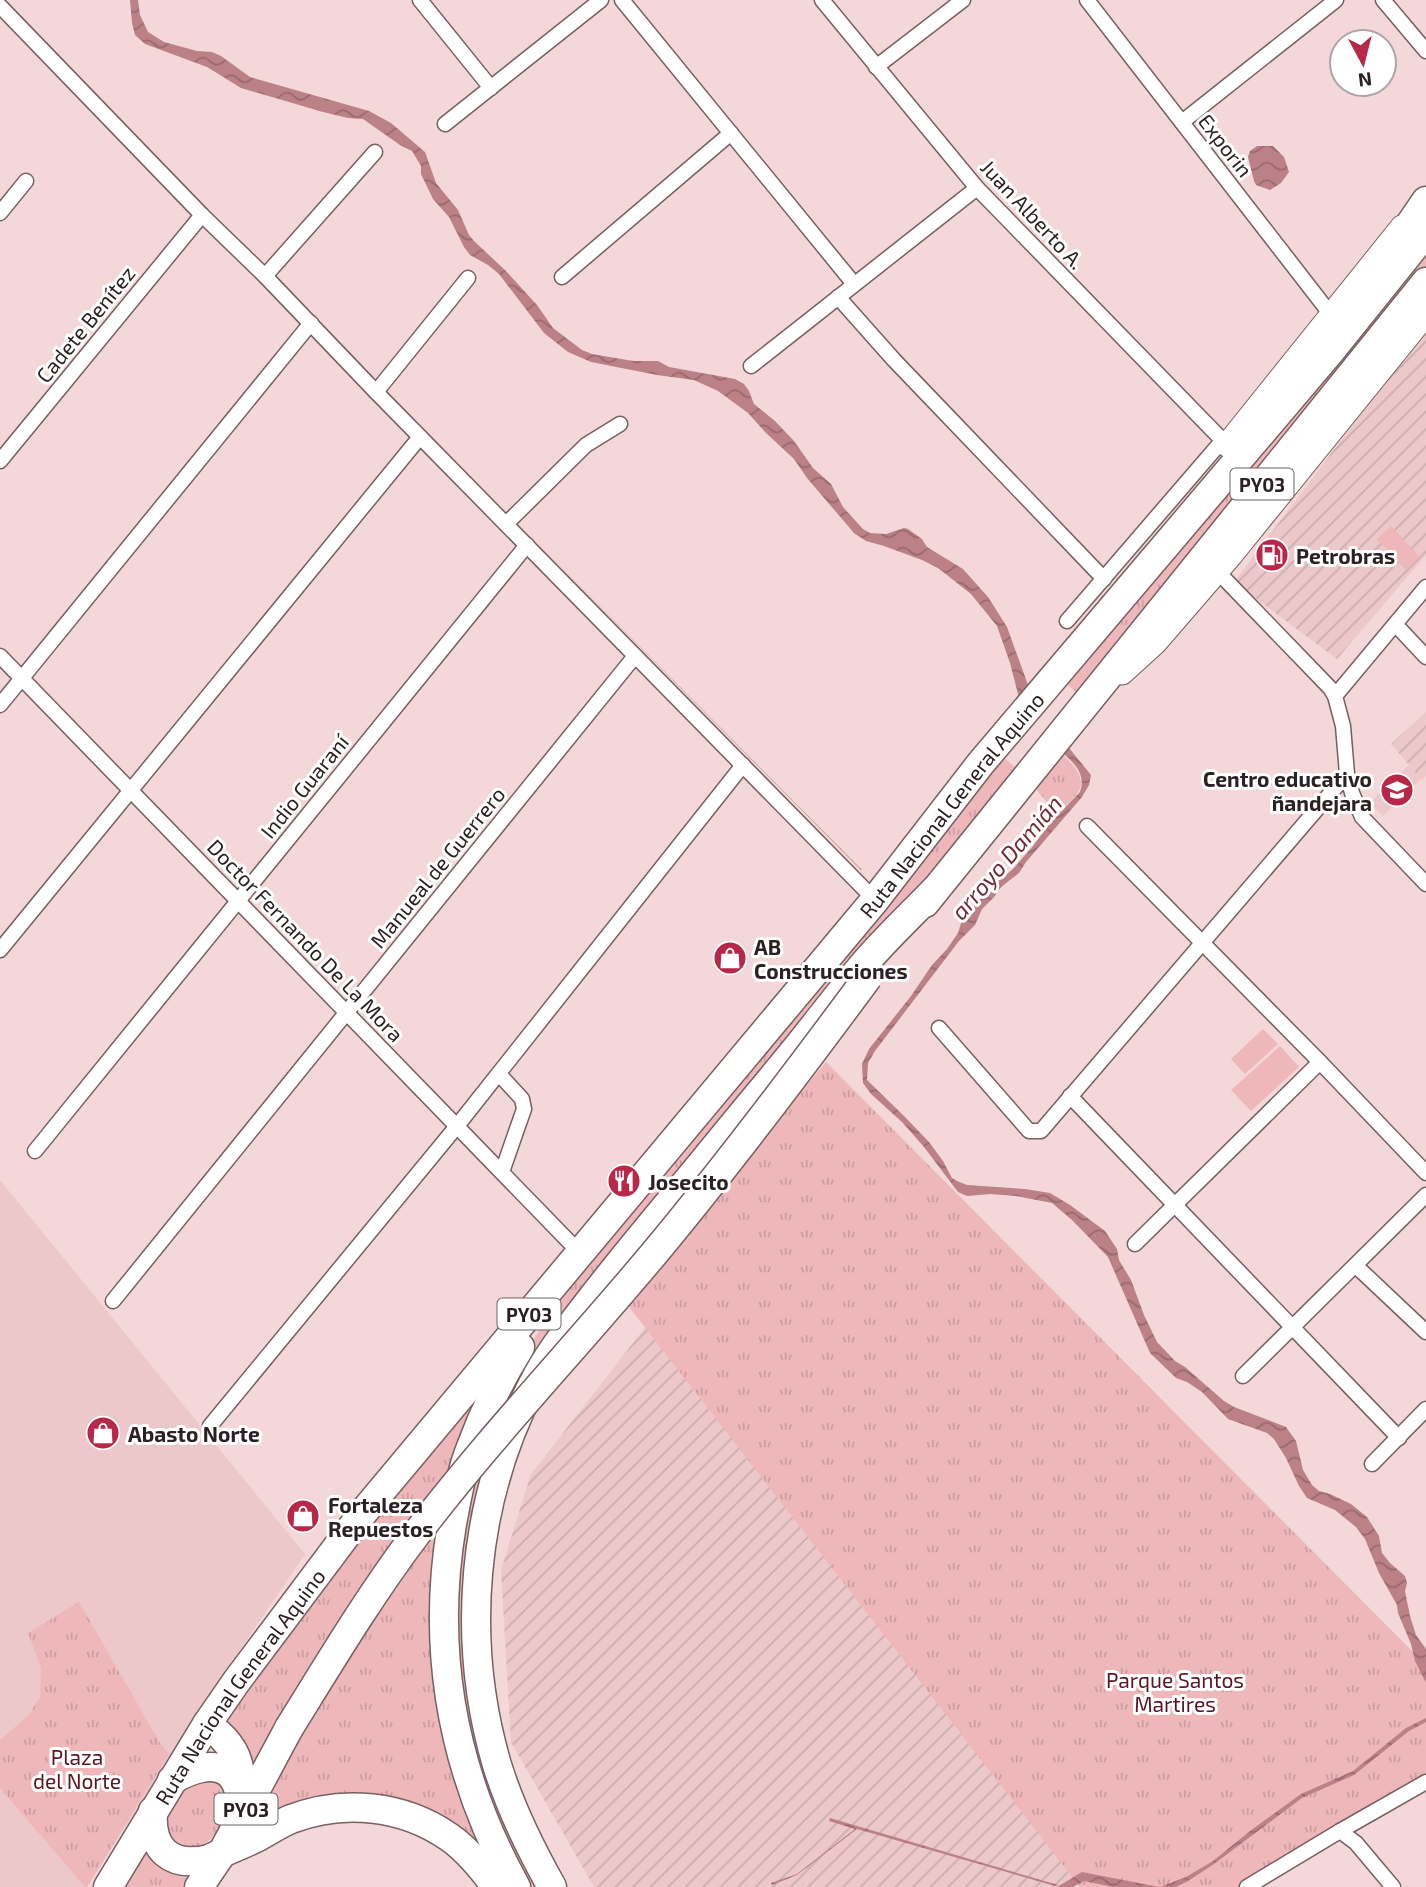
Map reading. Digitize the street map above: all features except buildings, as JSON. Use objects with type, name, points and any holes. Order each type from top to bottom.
[{"type":"highway","points":[[1329,353],[1358,300],[1426,199]]},
{"type":"highway","name":"Ruta Nacional General Aquino","points":[[108,1887],[207,1724],[362,1514],[875,900],[981,763],[1329,353],[1426,232]]},
{"type":"highway","name":"Ruta Nacional General Aquino","points":[[199,1887],[222,1853],[240,1808],[289,1728],[373,1594],[417,1533],[684,1217],[1016,789],[1426,282]]},
{"type":"highway","name":"PY03","points":[[1105,615],[1129,565],[1224,443]]},
{"type":"highway","name":"PY03","points":[[552,1887],[520,1825],[497,1765],[483,1707],[478,1665],[475,1626],[478,1565],[499,1466],[514,1425],[534,1382],[556,1346],[606,1280],[860,968],[936,890]]},
{"type":"highway","name":"PY03","points":[[516,1887],[487,1830],[469,1781],[447,1688],[443,1627],[447,1550],[461,1480],[484,1416],[501,1378],[577,1257]]},
{"type":"highway","points":[[207,1724],[231,1746],[239,1770],[240,1808]]},
{"type":"highway","points":[[172,1780],[191,1770],[216,1767],[234,1779],[240,1808]]},
{"type":"highway","points":[[153,1811],[152,1826],[164,1853],[179,1861],[195,1862],[209,1859],[290,1819],[342,1808],[370,1807],[421,1821],[449,1837],[469,1853],[496,1887]]},
{"type":"main road","name":"PY03","points":[[1224,443],[1332,316],[1426,199]]},
{"type":"main road","name":"PY03","points":[[1099,687],[1124,671],[1156,643],[1426,314]]},
{"type":"main road","points":[[1186,580],[1353,405]]},
{"type":"street","points":[[420,0],[491,88]]},
{"type":"street","points":[[445,124],[601,0]]},
{"type":"street","points":[[622,0],[854,284]]},
{"type":"street","name":"Juan Alberto A.","points":[[822,0],[976,188],[1224,443]]},
{"type":"street","points":[[876,67],[964,0]]},
{"type":"street","name":"Exporin","points":[[1087,0],[1332,316]]},
{"type":"street","points":[[1182,122],[1336,0]]},
{"type":"street","points":[[1383,0],[1426,51]]},
{"type":"street","points":[[0,6],[875,900]]},
{"type":"street","points":[[562,277],[730,133]]},
{"type":"street","points":[[265,276],[376,152]]},
{"type":"street","points":[[0,213],[26,181]]},
{"type":"street","points":[[751,366],[976,188]]},
{"type":"street","name":"Cadete Benítez","points":[[0,461],[202,215]]},
{"type":"street","points":[[376,392],[468,278]]},
{"type":"street","points":[[838,297],[894,360],[1104,579]]},
{"type":"street","points":[[0,705],[311,323]]},
{"type":"street","points":[[506,524],[586,445],[620,424]]},
{"type":"street","points":[[0,950],[420,437]]},
{"type":"street","points":[[1068,621],[1224,443]]},
{"type":"street","name":"Indio Guaraní","points":[[35,1151],[527,545]]},
{"type":"street","points":[[1217,571],[1330,688],[1335,696],[1343,726],[1347,774],[1362,817],[1426,884]]},
{"type":"street","points":[[1335,696],[1426,587]]},
{"type":"street","points":[[1396,625],[1426,657]]},
{"type":"street","name":"Doctor Fernando De La Mora","points":[[0,656],[502,1172],[577,1257]]},
{"type":"street","name":"Manueal de Guerrero","points":[[113,1301],[635,656]]},
{"type":"street","points":[[210,1426],[499,1074],[743,765]]},
{"type":"street","points":[[939,1028],[1029,1131],[1041,1131],[1347,774]]},
{"type":"street","points":[[1087,826],[1426,1173]]},
{"type":"street","points":[[1135,1244],[1320,1062]]},
{"type":"street","points":[[499,1074],[522,1099],[524,1110],[502,1172]]},
{"type":"street","points":[[1070,1096],[1399,1438]]},
{"type":"street","points":[[1243,1376],[1426,1195]]},
{"type":"street","points":[[1356,1266],[1426,1332]]},
{"type":"street","points":[[1372,1464],[1426,1409]]},
{"type":"street","points":[[1247,1887],[1426,1782]]},
{"type":"street","points":[[1340,1831],[1356,1843],[1393,1887]]},
{"type":"shaded area","points":[[1426,328],[1426,555],[1337,659],[1234,582]]},
{"type":"shaded area","points":[[1426,712],[1426,776],[1422,780],[1391,744]]},
{"type":"shaded area","name":"Centro educativo ñandejara","points":[[1411,763],[1424,776],[1383,816],[1370,803]]},
{"type":"shaded area","name":"Abasto Norte","points":[[0,1180],[305,1554],[219,1681],[87,1887],[0,1887]]},
{"type":"shaded area","points":[[647,1325],[1088,1877],[1071,1887],[594,1887],[511,1742],[501,1570],[531,1474]]},
{"type":"green space","points":[[1426,242],[1426,268],[1081,696],[1062,680]]},
{"type":"green space","points":[[1391,526],[1420,557],[1406,570],[1377,539]]},
{"type":"green space","points":[[1001,755],[1019,771],[481,1439],[516,1368],[566,1294]]},
{"type":"green space","points":[[1063,755],[1081,780],[1072,800],[1055,815],[1036,789]]},
{"type":"green space","points":[[1263,1029],[1278,1044],[1245,1074],[1231,1059]]},
{"type":"green space","points":[[1280,1046],[1299,1067],[1251,1111],[1231,1090]]},
{"type":"green space","name":"Parque Santos Martires","points":[[826,1062],[1426,1665],[1426,1786],[1250,1887],[1080,1887],[626,1303]]},
{"type":"green space","points":[[492,1370],[455,1465],[258,1766],[252,1767],[242,1741],[224,1720],[225,1713]]},
{"type":"green space","points":[[495,1456],[468,1622],[544,1887],[525,1887],[471,1757],[451,1623],[468,1488]]},
{"type":"green space","points":[[444,1518],[439,1549],[492,1866],[430,1818],[256,1823],[302,1729],[351,1649]]},
{"type":"green space","name":"Plaza del Norte","points":[[79,1602],[160,1743],[169,1754],[87,1887],[0,1788],[0,1740],[29,1715],[40,1697],[41,1668],[28,1633]]},
{"type":"green space","points":[[193,1780],[224,1782],[227,1812],[224,1822],[210,1840],[198,1848],[185,1849],[170,1840],[167,1827],[177,1800]]},
{"type":"green space","points":[[146,1845],[191,1874],[192,1878],[185,1887],[120,1887]]},
{"type":"water","points":[[130,0],[138,0],[140,15],[148,32],[164,42],[212,52],[250,77],[369,111],[391,123],[425,152],[436,183],[458,210],[474,241],[537,305],[553,328],[582,350],[633,361],[658,361],[669,367],[735,379],[744,384],[754,404],[794,441],[813,468],[831,484],[843,507],[863,529],[870,533],[886,534],[908,529],[922,539],[927,547],[963,569],[988,597],[1007,627],[1028,685],[1019,698],[997,626],[971,594],[938,568],[866,541],[854,533],[794,459],[748,413],[718,391],[694,380],[591,362],[568,352],[544,333],[499,274],[470,255],[449,217],[433,199],[421,174],[421,166],[412,151],[363,119],[323,112],[241,88],[207,67],[145,44],[135,35]]},
{"type":"water","points":[[1257,146],[1273,146],[1284,157],[1289,172],[1281,183],[1270,190],[1256,185],[1254,181],[1248,157],[1250,151]]},
{"type":"water","points":[[523,529],[862,870],[861,870]]},
{"type":"water","points":[[1069,748],[1091,775],[1082,797],[1019,873],[1001,887],[982,909],[975,925],[959,941],[875,1051],[868,1063],[867,1080],[929,1142],[952,1178],[967,1185],[1050,1193],[1105,1231],[1117,1249],[1119,1260],[1131,1280],[1157,1342],[1175,1361],[1224,1401],[1286,1427],[1296,1441],[1303,1470],[1312,1485],[1319,1491],[1351,1504],[1367,1517],[1379,1536],[1382,1553],[1405,1576],[1410,1616],[1416,1635],[1426,1649],[1426,1683],[1415,1661],[1397,1605],[1379,1573],[1365,1539],[1356,1527],[1335,1510],[1307,1498],[1274,1439],[1267,1433],[1228,1419],[1202,1392],[1176,1378],[1150,1353],[1108,1257],[1052,1203],[1016,1196],[967,1196],[958,1192],[924,1147],[863,1083],[862,1064],[869,1049],[947,949],[958,933],[962,920],[990,888],[1013,869],[1049,824],[1080,792],[1081,775],[1064,754]]},
{"type":"water","points":[[1426,1718],[1426,1722],[1409,1731],[1354,1775],[1302,1798],[1188,1881],[1176,1887],[1160,1887],[1186,1877],[1213,1861],[1301,1794],[1353,1771],[1406,1728]]},
{"type":"water","points":[[830,1818],[1058,1885],[857,1829],[797,1875],[772,1885],[771,1883],[797,1874],[855,1829],[829,1821]]},
{"type":"water","points":[[1082,1872],[1159,1887],[1113,1887],[1084,1881],[1073,1887],[1057,1887]]},
{"type":"place","name":"Petrobras","points":[[1272,555]]},
{"type":"place","name":"Centro educativo ñandejara","points":[[1397,790]]},
{"type":"place","name":"AB Construcciones","points":[[730,958]]},
{"type":"place","name":"Josecito","points":[[624,1181]]},
{"type":"place","name":"Abasto Norte","points":[[103,1433]]},
{"type":"place","name":"Fortaleza Repuestos","points":[[303,1516]]},
{"type":"water label","name":"arroyo Damián","points":[[1006,857]]}]
